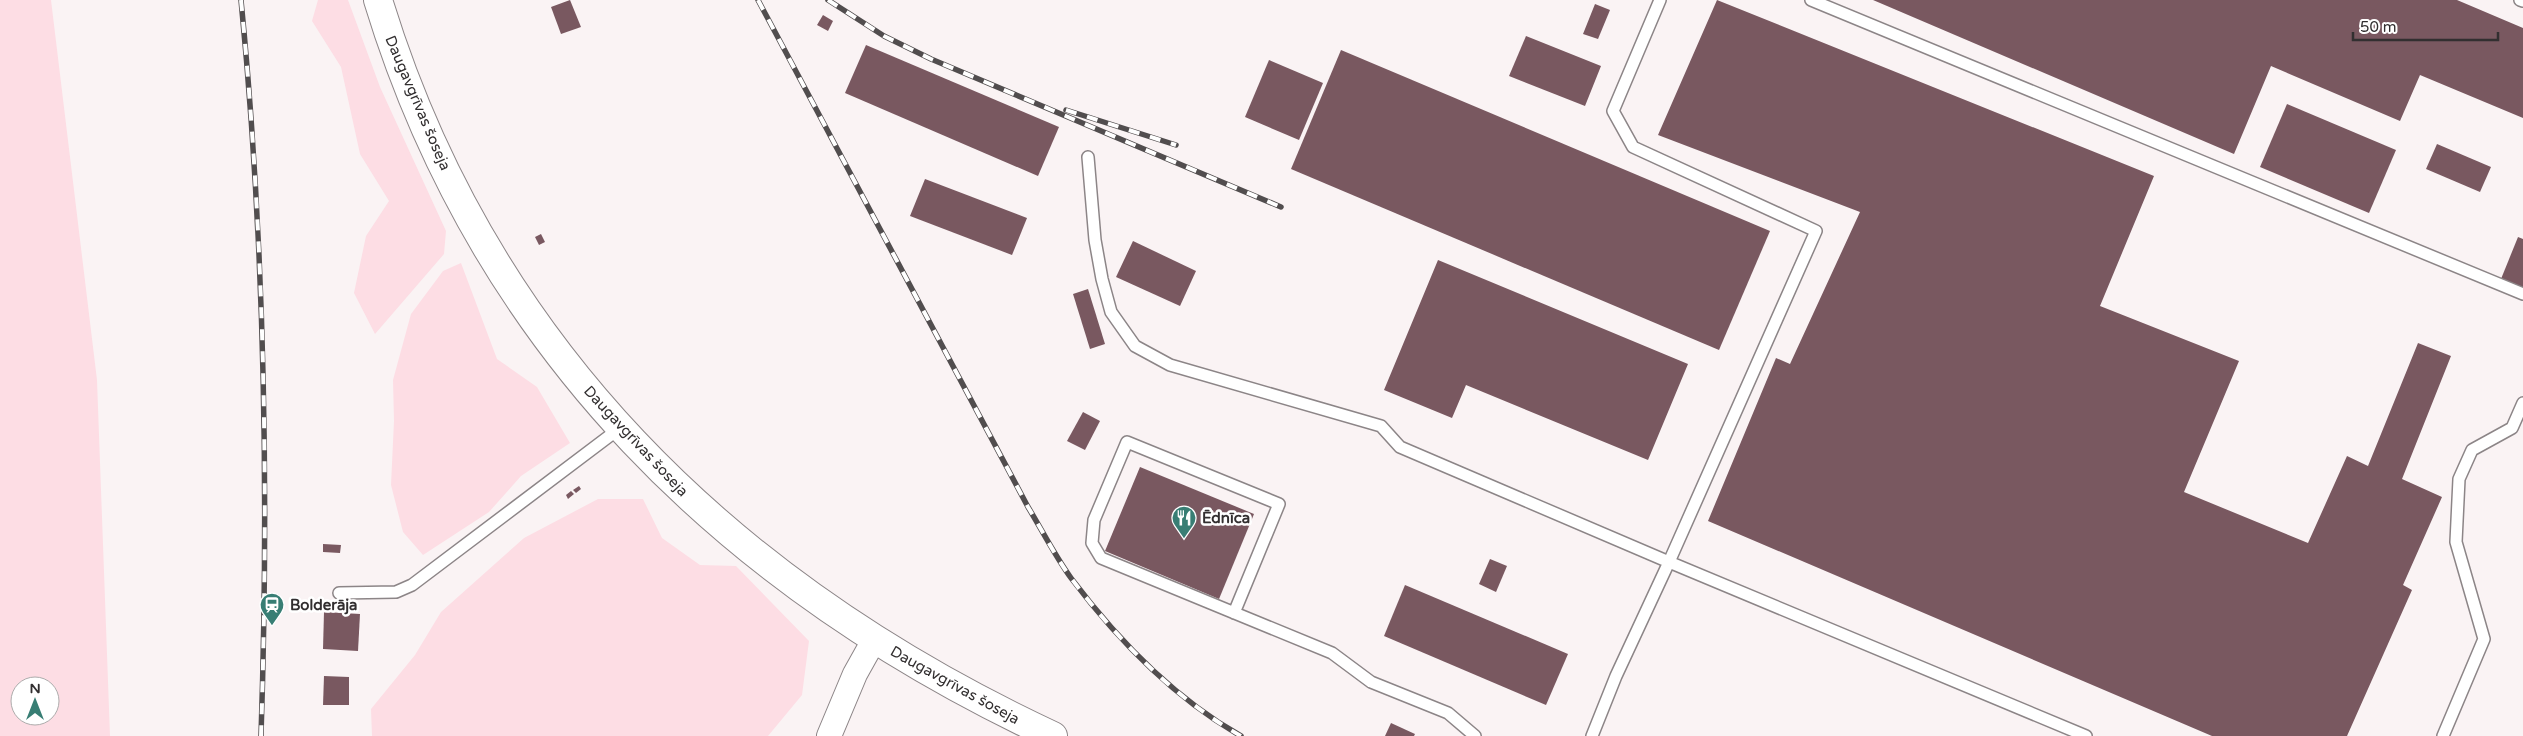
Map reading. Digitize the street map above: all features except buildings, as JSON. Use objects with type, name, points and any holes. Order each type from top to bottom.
[{"type":"main road","name":"Daugavgrīvas šoseja","points":[[378,0],[426,129],[477,230],[533,319],[620,428],[667,477],[723,529],[784,578],[874,640],[952,686],[1053,736]]},
{"type":"street","points":[[829,736],[855,674],[874,640]]},
{"type":"lane","points":[[1592,736],[1616,676],[1669,562],[1816,231],[1633,146],[1613,111],[1660,0]]},
{"type":"lane","points":[[1811,0],[2523,294]]},
{"type":"lane","points":[[1088,157],[1094,240],[1102,279],[1111,312],[1135,346],[1170,366],[1381,426],[1400,446],[1669,562],[2086,736]]},
{"type":"lane","points":[[2443,736],[2484,639],[2456,542],[2459,479],[2472,450],[2512,428],[2523,403]]},
{"type":"lane","points":[[339,593],[396,592],[412,585],[620,428]]},
{"type":"lane","points":[[1234,614],[1279,504],[1127,442],[1094,520],[1092,543],[1101,558],[1234,614],[1332,654],[1371,682],[1448,713],[1475,736]]},
{"type":"shaded area","points":[[0,0],[51,0],[97,380],[110,736],[0,736]]},
{"type":"shaded area","points":[[318,0],[348,0],[380,87],[446,231],[444,254],[375,334],[354,293],[366,236],[389,201],[360,154],[341,67],[312,21]]},
{"type":"shaded area","points":[[461,263],[497,359],[537,387],[570,443],[521,476],[489,512],[423,555],[403,532],[391,485],[394,421],[393,380],[411,314],[443,271]]},
{"type":"shaded area","points":[[598,499],[643,499],[662,538],[700,565],[736,566],[809,641],[802,695],[768,736],[372,736],[371,709],[415,655],[441,612],[524,538]]},
{"type":"railway","points":[[241,0],[255,184],[263,368],[265,552],[261,736]]},
{"type":"railway","points":[[758,0],[1028,507],[1065,570],[1127,645],[1148,666],[1193,704],[1241,736]]},
{"type":"railway","points":[[828,0],[884,36],[931,59],[1281,207]]},
{"type":"railway","points":[[1066,110],[1176,145]]},
{"type":"place","name":"Ēdnīca","points":[[1184,539]]},
{"type":"place","name":"Bolderāja","points":[[272,626]]}]
